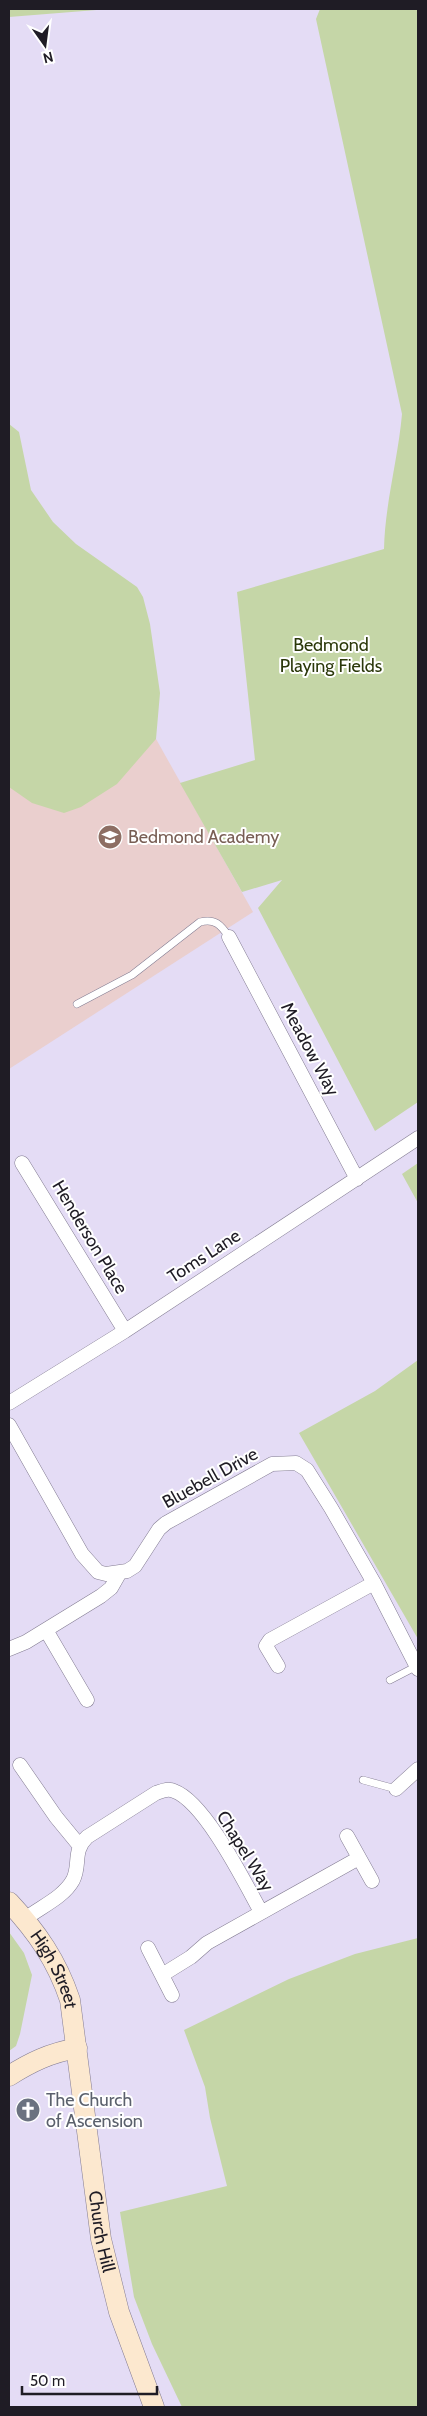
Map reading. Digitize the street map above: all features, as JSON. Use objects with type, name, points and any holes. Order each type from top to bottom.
[{"type":"street","name":"Meadow Way","points":[[229,937],[357,1179]]},
{"type":"street","name":"Toms Lane","points":[[9,1403],[125,1331],[418,1138]]},
{"type":"street","name":"Henderson Place","points":[[22,1163],[125,1331]]},
{"type":"street","points":[[9,1425],[82,1554],[98,1572],[119,1574]]},
{"type":"street","name":"Bluebell Drive","points":[[9,1648],[46,1630],[111,1588],[119,1574],[135,1566],[159,1529],[166,1523],[272,1464],[284,1462],[296,1463],[307,1470],[374,1583],[418,1668]]},
{"type":"street","points":[[278,1666],[266,1646],[270,1640],[374,1583]]},
{"type":"street","points":[[46,1630],[87,1700]]},
{"type":"street","points":[[20,1765],[56,1817],[79,1845],[74,1877],[68,1888],[25,1920]]},
{"type":"street","points":[[396,1789],[418,1769]]},
{"type":"street","name":"Chapel Way","points":[[79,1845],[86,1837],[156,1793],[174,1790],[185,1797],[215,1830],[261,1912]]},
{"type":"street","points":[[347,1836],[372,1881]]},
{"type":"street","name":"Chapel Way","points":[[162,1975],[174,1969],[207,1943],[359,1858]]},
{"type":"street","name":"High Street","points":[[9,1902],[46,1946],[62,1975],[70,2000],[77,2048]]},
{"type":"street","points":[[148,1948],[172,1995]]},
{"type":"street","points":[[9,2076],[35,2059],[77,2048]]},
{"type":"street","name":"Church Hill","points":[[77,2048],[91,2173],[101,2239],[122,2320],[154,2407]]},
{"type":"lane","points":[[77,1004],[132,975],[200,922],[213,920],[220,925],[229,937]]},
{"type":"lane","points":[[390,1680],[418,1668]]},
{"type":"lane","points":[[363,1780],[396,1789]]},
{"type":"shaded area","name":"Bedmond Academy","points":[[95,630],[253,912],[9,1069],[9,669]]},
{"type":"green space","points":[[9,9],[109,9],[9,17]]},
{"type":"green space","name":"Bedmond Playing Fields","points":[[320,9],[418,9],[418,1102],[375,1131],[258,908],[282,880],[242,892],[180,783],[255,760],[237,592],[384,549],[387,515],[402,414],[316,19]]},
{"type":"green space","points":[[9,424],[19,432],[31,490],[53,522],[76,544],[137,587],[143,597],[150,624],[160,693],[156,739],[117,784],[81,807],[64,813],[32,803],[9,787]]},
{"type":"green space","points":[[418,1163],[418,1203],[402,1174]]},
{"type":"green space","points":[[418,1360],[418,1639],[299,1433],[375,1391]]},
{"type":"green space","points":[[9,1932],[24,1953],[32,1975],[20,2034],[16,2046],[9,2051]]},
{"type":"green space","points":[[418,1938],[418,2407],[182,2407],[152,2344],[134,2297],[120,2212],[227,2186],[210,2118],[205,2087],[184,2030],[289,1979],[355,1954]]},
{"type":"place","name":"Bedmond Academy","points":[[110,837]]},
{"type":"place","name":"The Church of Ascension","points":[[28,2110]]}]
